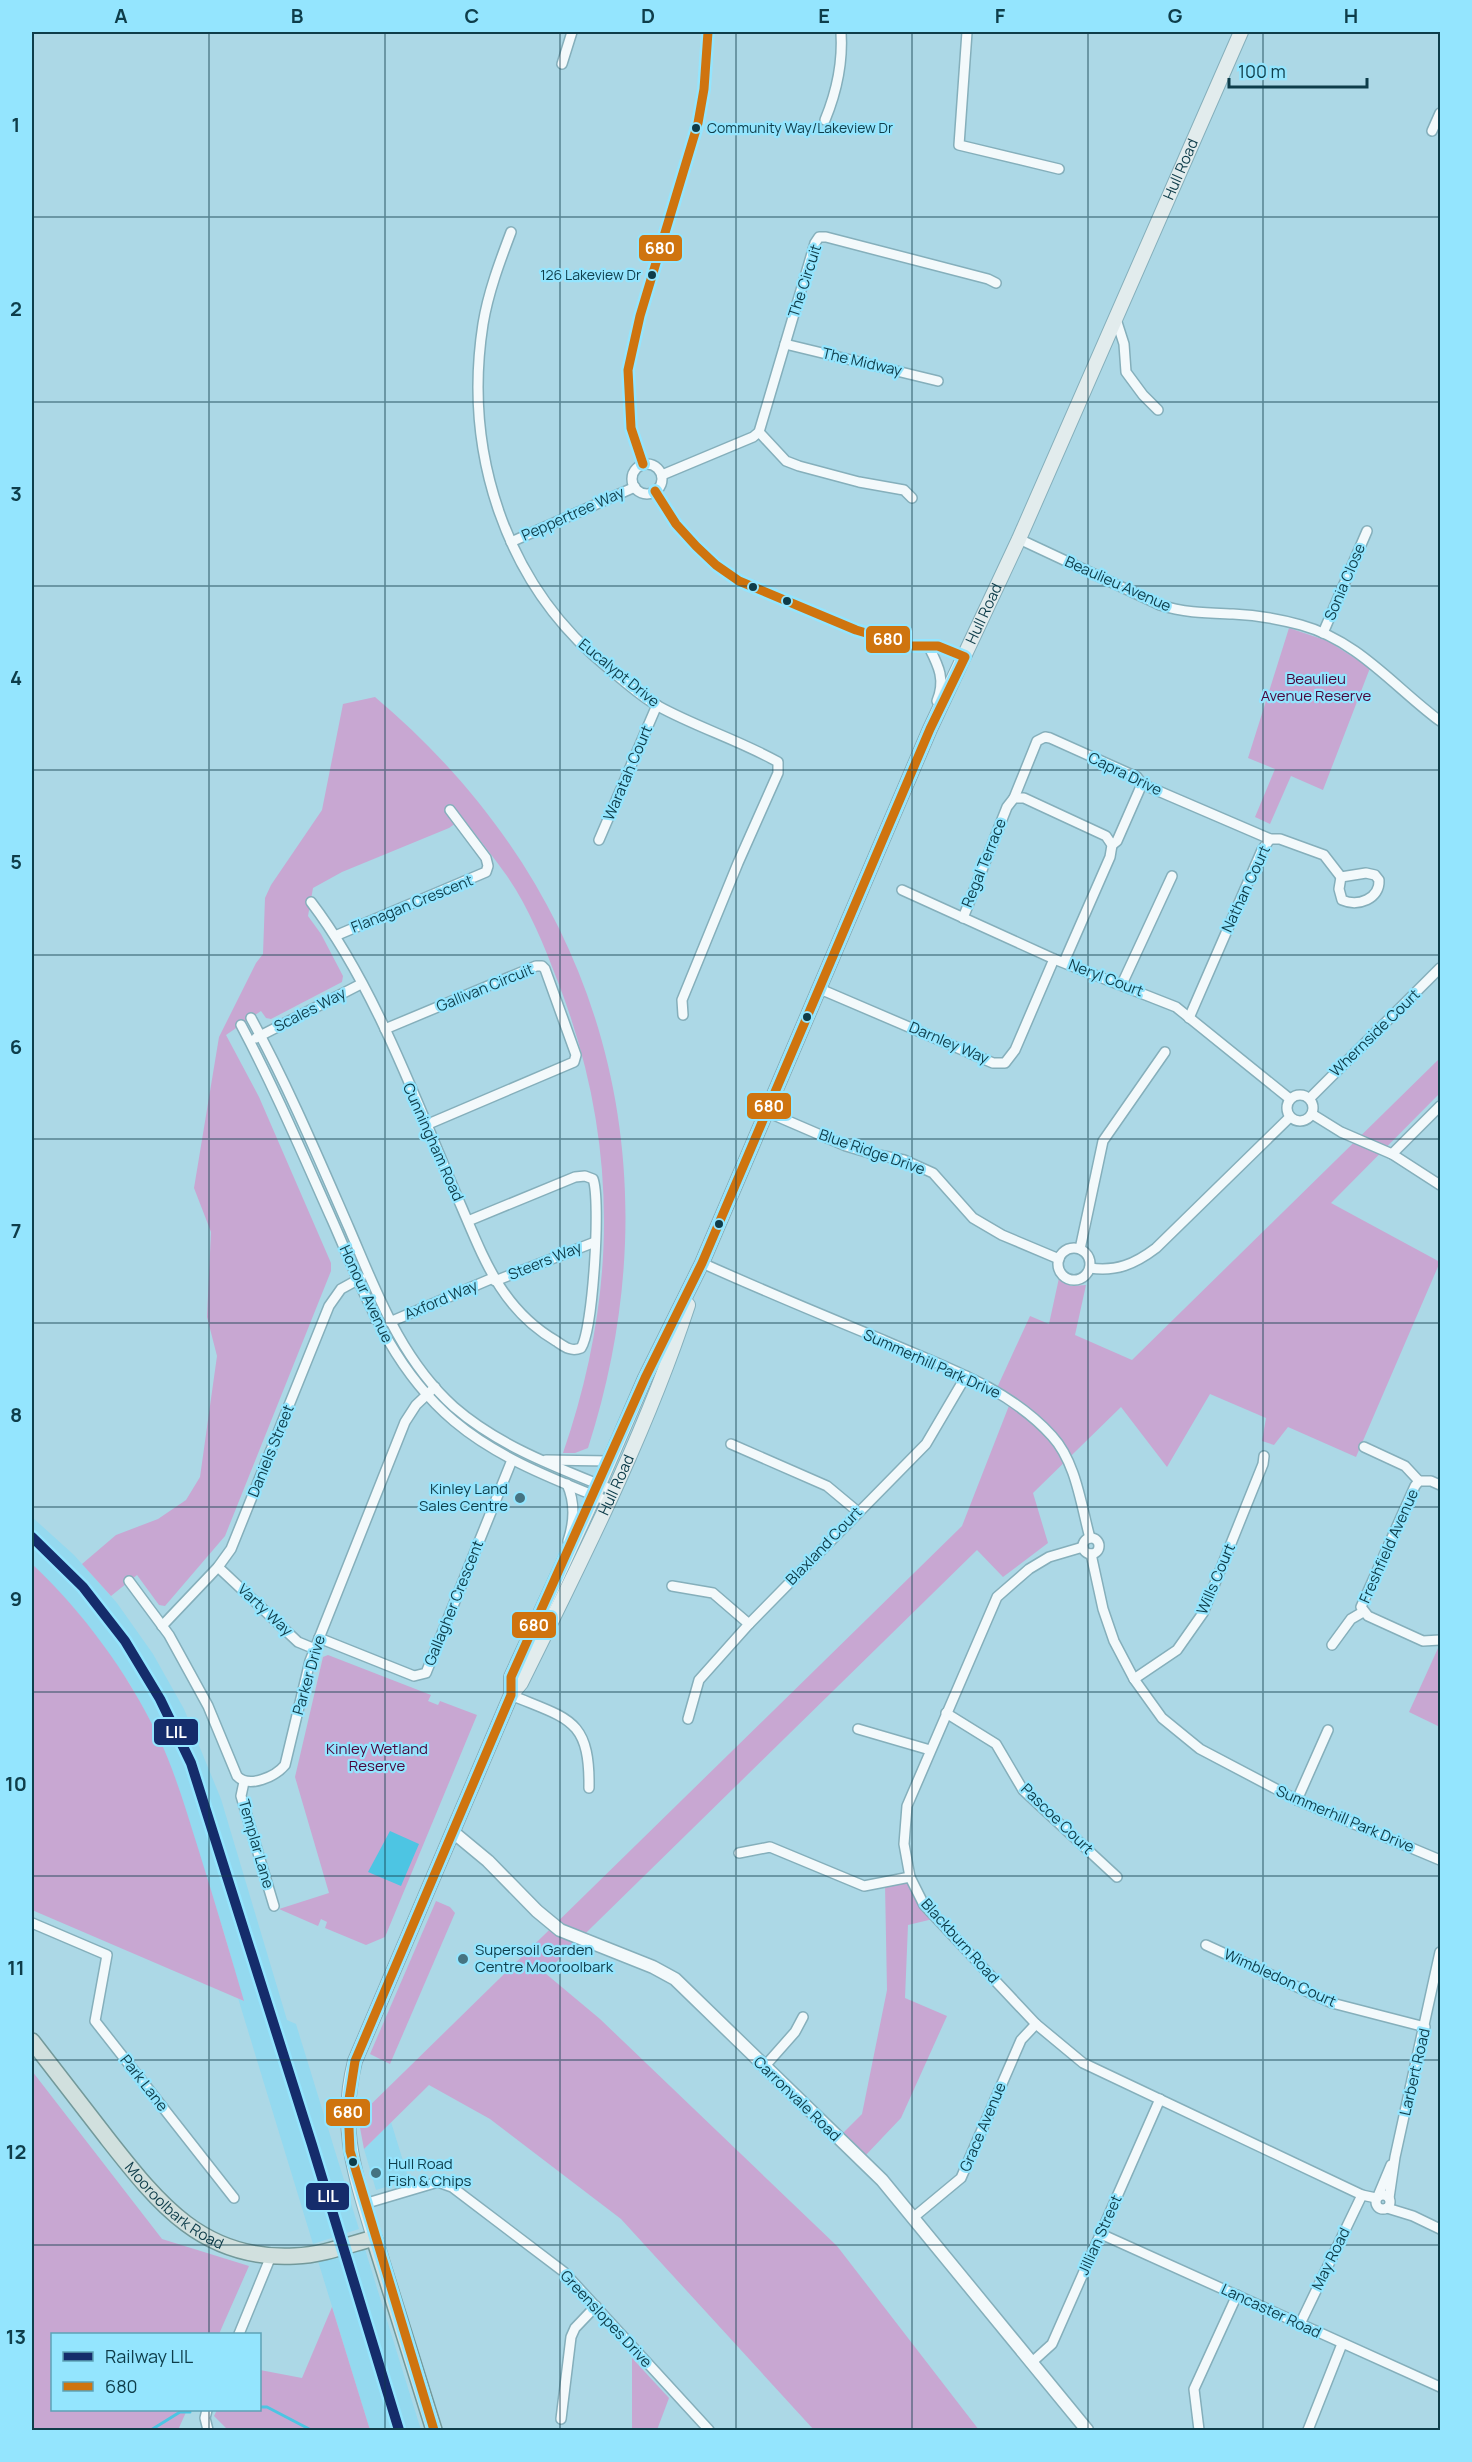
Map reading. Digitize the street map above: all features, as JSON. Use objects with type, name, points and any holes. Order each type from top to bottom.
[{"type":"main road","name":"Hull Road","points":[[511,1695],[511,1677],[597,1490],[649,1368],[702,1263],[930,729],[1019,539],[1241,32]]},
{"type":"main road","name":"Hull Road","points":[[434,2430],[364,2205],[350,2151],[347,2125],[348,2087],[364,2035],[511,1695],[521,1683],[612,1497],[650,1411],[702,1263]]},
{"type":"main road","name":"Mooroolbark Road","points":[[32,2041],[143,2185],[165,2208],[196,2232],[238,2249],[271,2256],[309,2255],[374,2238]]},
{"type":"street","points":[[562,64],[572,32]]},
{"type":"street","points":[[643,464],[632,428],[628,370],[640,316],[698,123],[704,89],[708,32]]},
{"type":"street","points":[[825,120],[839,79],[843,48],[842,32]]},
{"type":"street","points":[[967,32],[959,145],[1059,169]]},
{"type":"street","points":[[1432,131],[1440,114]]},
{"type":"street","name":"Eucalypt Drive","points":[[511,232],[499,263],[483,322],[479,423],[487,476],[523,569],[563,626],[589,653],[657,705],[778,762],[778,773],[682,1000],[682,1015]]},
{"type":"street","name":"The Circuit","points":[[759,432],[815,243],[819,237],[988,279],[996,283]]},
{"type":"street","points":[[1116,319],[1124,344],[1126,372],[1143,396],[1158,410]]},
{"type":"street","name":"The Midway","points":[[785,344],[938,381]]},
{"type":"street","points":[[662,475],[759,432],[786,461],[859,482],[904,490],[912,498]]},
{"type":"street","points":[[643,464],[653,465],[662,475],[661,484],[655,491],[642,492],[635,487],[634,473],[643,464]]},
{"type":"street","name":"Peppertree Way","points":[[511,542],[635,487]]},
{"type":"street","points":[[655,491],[676,524],[696,546],[716,566],[739,581],[856,630],[910,646],[938,646],[965,657]]},
{"type":"street","name":"Sonia Close","points":[[1323,633],[1367,531]]},
{"type":"street","name":"Beaulieu Avenue","points":[[1019,539],[1160,605],[1179,611],[1259,616],[1302,625],[1323,633],[1371,661],[1440,721]]},
{"type":"street","points":[[928,645],[938,666],[942,684],[932,714],[930,729]]},
{"type":"street","name":"Waratah Court","points":[[599,840],[657,705]]},
{"type":"street","name":"Capra Drive","points":[[1014,798],[1034,747],[1040,738],[1045,737],[1137,777],[1142,784],[1270,839]]},
{"type":"street","points":[[1059,960],[1110,857],[1112,845],[1117,841],[1142,784]]},
{"type":"street","points":[[1014,798],[1024,798],[1106,836],[1112,845]]},
{"type":"street","name":"Regal Terrace","points":[[963,918],[1007,807],[1014,798]]},
{"type":"street","name":"Flanagan Crescent","points":[[335,936],[486,872],[488,866],[486,858],[450,810]]},
{"type":"street","name":"Nathan Court","points":[[1189,1018],[1262,850],[1270,839],[1281,839],[1324,855],[1341,877],[1340,896],[1346,902],[1361,902],[1371,898],[1378,890],[1378,880],[1375,875],[1366,873],[1341,877]]},
{"type":"street","points":[[1122,984],[1172,876]]},
{"type":"street","name":"Neryl Court","points":[[902,891],[1059,960],[1176,1007],[1290,1099]]},
{"type":"street","name":"Cunningham Road","points":[[310,902],[335,936],[384,1029],[494,1279],[513,1306],[543,1334],[573,1350],[583,1345],[594,1272],[595,1242]]},
{"type":"street","name":"Darnley Way","points":[[820,989],[993,1063],[1005,1063],[1015,1050],[1059,960]]},
{"type":"street","name":"Gallivan Circuit","points":[[384,1029],[536,966],[542,966],[545,969],[576,1055],[574,1062],[426,1125]]},
{"type":"street","name":"Whernside Court","points":[[1310,1098],[1440,968]]},
{"type":"street","name":"Scales Way","points":[[250,1042],[361,984]]},
{"type":"street","name":"Honour Avenue","points":[[251,1018],[285,1082],[368,1274],[404,1347],[435,1388],[470,1420],[506,1443],[612,1497]]},
{"type":"street","name":"Honour Avenue","points":[[241,1025],[274,1089],[387,1342],[413,1381],[472,1435],[512,1460],[567,1484],[597,1490]]},
{"type":"street","points":[[1080,1249],[1103,1141],[1165,1052]]},
{"type":"street","points":[[1290,1117],[1287,1104],[1290,1099],[1299,1094],[1310,1098],[1313,1102],[1312,1114]]},
{"type":"street","points":[[1392,1154],[1440,1106]]},
{"type":"street","name":"Blue Ridge Drive","points":[[767,1112],[846,1146],[904,1160],[933,1173],[973,1218],[1002,1235],[1059,1260]]},
{"type":"street","points":[[1290,1117],[1302,1121],[1312,1114]]},
{"type":"street","points":[[1312,1114],[1341,1132],[1392,1154],[1440,1185]]},
{"type":"street","points":[[1090,1268],[1105,1270],[1120,1268],[1139,1261],[1156,1248],[1290,1117]]},
{"type":"street","points":[[468,1221],[575,1177],[588,1176],[593,1179],[595,1187],[595,1242]]},
{"type":"street","name":"Steers Way","points":[[494,1279],[595,1242]]},
{"type":"street","points":[[1070,1249],[1080,1249],[1089,1259],[1090,1268],[1080,1279],[1070,1279],[1059,1269],[1059,1260],[1070,1249]]},
{"type":"street","name":"Summerhill Park Drive","points":[[702,1263],[966,1376],[1014,1401],[1053,1437],[1065,1456],[1076,1482],[1090,1538]]},
{"type":"street","name":"Daniels Street","points":[[162,1626],[218,1567],[236,1540],[329,1306],[341,1289],[368,1274]]},
{"type":"street","name":"Axford Way","points":[[390,1322],[494,1279]]},
{"type":"street","name":"Blaxland Court","points":[[688,1719],[699,1680],[749,1624],[926,1444],[966,1376]]},
{"type":"street","name":"Parker Drive","points":[[244,1782],[249,1783],[274,1775],[285,1765],[305,1678],[319,1638],[405,1422],[414,1408],[435,1388]]},
{"type":"street","points":[[731,1444],[827,1486],[857,1512]]},
{"type":"street","name":"Freshfield Avenue","points":[[1365,1447],[1405,1466],[1419,1481],[1431,1481],[1440,1485]]},
{"type":"street","name":"Wills Court","points":[[1134,1679],[1177,1650],[1203,1613],[1263,1464],[1264,1456]]},
{"type":"street","name":"Gallagher Crescent","points":[[319,1638],[414,1676],[426,1673],[512,1460]]},
{"type":"street","points":[[541,1460],[609,1461]]},
{"type":"street","name":"Freshfield Avenue","points":[[1419,1481],[1361,1607],[1363,1612],[1423,1641],[1440,1640]]},
{"type":"street","points":[[545,1602],[571,1531],[573,1504],[567,1484]]},
{"type":"street","points":[[1090,1538],[1098,1545],[1097,1551],[1091,1554],[1083,1547],[1085,1541],[1090,1538]]},
{"type":"street","name":"Blackburn Road","points":[[1083,1547],[1049,1557],[997,1597],[907,1806],[904,1844],[910,1877],[924,1905],[1036,2024],[1083,2063],[1362,2195],[1377,2200]]},
{"type":"street","name":"Summerhill Park Drive","points":[[1091,1554],[1103,1609],[1114,1641],[1134,1679],[1162,1718],[1200,1749],[1297,1800],[1440,1860]]},
{"type":"street","name":"Varty Way","points":[[218,1567],[298,1642],[315,1649]]},
{"type":"street","points":[[129,1581],[162,1626],[208,1706],[237,1776],[244,1782]]},
{"type":"street","points":[[672,1586],[713,1593],[749,1624]]},
{"type":"street","name":"Freshfield Avenue","points":[[1332,1645],[1351,1619],[1363,1612]]},
{"type":"street","points":[[511,1695],[561,1716],[575,1726],[586,1744],[589,1788]]},
{"type":"street","name":"Pascoe Court","points":[[946,1713],[996,1744],[1023,1790],[1117,1877]]},
{"type":"street","points":[[858,1729],[930,1750]]},
{"type":"street","points":[[1297,1800],[1328,1730]]},
{"type":"street","name":"Templar Lane","points":[[244,1782],[241,1796],[274,1906]]},
{"type":"street","name":"Carronvale Road","points":[[453,1833],[488,1862],[537,1911],[560,1930],[653,1966],[675,1979],[882,2180],[1087,2430]]},
{"type":"street","points":[[739,1853],[770,1847],[864,1886],[910,1877]]},
{"type":"street","name":"Park Lane","points":[[32,1923],[107,1955],[95,2021],[234,2198]]},
{"type":"street","name":"Wimbledon Court","points":[[1206,1945],[1332,2003],[1425,2027]]},
{"type":"street","name":"Larbert Road","points":[[1389,2202],[1395,2157],[1440,1952]]},
{"type":"street","points":[[764,2067],[795,2032],[803,2017]]},
{"type":"street","name":"Grace Avenue","points":[[914,2217],[962,2178],[1021,2040],[1036,2024]]},
{"type":"street","name":"Jillian Street","points":[[1031,2363],[1052,2344],[1160,2099]]},
{"type":"street","name":"Larbert Road","points":[[1377,2200],[1395,2157]]},
{"type":"street","name":"Greenslopes Drive","points":[[364,2205],[438,2182],[446,2184],[564,2272],[709,2430]]},
{"type":"street","name":"May Road","points":[[1300,2324],[1362,2195]]},
{"type":"street","points":[[1389,2202],[1381,2210],[1377,2200],[1384,2195],[1389,2202],[1440,2229]]},
{"type":"street","name":"Lancaster Road","points":[[1101,2234],[1440,2387]]},
{"type":"street","points":[[239,2333],[271,2256]]},
{"type":"street","points":[[1199,2430],[1194,2389],[1237,2295]]},
{"type":"street","points":[[561,2419],[571,2337],[575,2328],[596,2306]]},
{"type":"street","points":[[1308,2430],[1342,2344]]},
{"type":"street","points":[[207,2411],[205,2418],[208,2430]]},
{"type":"shaded area","points":[[32,1517],[74,1555],[117,1603],[153,1654],[184,1709],[221,1799],[287,2020],[296,2024],[359,2229],[313,2244],[238,1998],[243,2001],[225,1936],[172,1770],[130,1684],[78,1613],[32,1564]]},
{"type":"shaded area","points":[[390,1831],[419,1844],[401,1886],[368,1872]]},
{"type":"shaded area","points":[[391,2122],[409,2180],[376,2190],[364,2149]]},
{"type":"shaded area","points":[[364,2246],[421,2430],[370,2430],[318,2261]]},
{"type":"green space","name":"Beaulieu Avenue Reserve","points":[[1289,628],[1328,641],[1370,668],[1323,790],[1291,776],[1270,824],[1255,817],[1275,769],[1248,758]]},
{"type":"green space","points":[[375,697],[453,773],[517,856],[567,944],[601,1038],[621,1137],[625,1238],[614,1342],[588,1448],[575,1453],[563,1453],[581,1394],[594,1334],[602,1275],[604,1217],[601,1158],[592,1099],[578,1041],[536,927],[507,876],[463,818],[449,828],[342,872],[313,888],[308,916],[321,934],[343,976],[342,982],[271,1019],[266,1018],[261,1011],[226,1035],[259,1097],[331,1263],[331,1271],[225,1536],[165,1606],[159,1605],[137,1575],[111,1596],[82,1564],[116,1535],[158,1519],[186,1500],[200,1477],[217,1356],[207,1317],[211,1232],[194,1188],[219,1037],[256,963],[263,954],[265,898],[271,885],[322,810],[343,704]]},
{"type":"green space","points":[[1440,1058],[1440,1093],[1331,1203],[1440,1262],[1356,1457],[1288,1427],[1274,1445],[1262,1441],[1266,1418],[1210,1394],[1167,1467],[1121,1407],[1033,1493],[1048,1543],[1003,1577],[977,1550],[545,1973],[600,2019],[837,2246],[979,2430],[814,2430],[621,2219],[490,2119],[429,2085],[364,2149],[358,2117],[962,1526],[1012,1398],[996,1390],[1030,1316],[1049,1324],[1059,1278],[1071,1286],[1086,1285],[1075,1335],[1132,1360]]},
{"type":"green space","points":[[32,1564],[87,1623],[103,1644],[133,1689],[158,1736],[185,1805],[244,2001],[32,1910]]},
{"type":"green space","points":[[1440,1647],[1440,1727],[1409,1712]]},
{"type":"green space","name":"Kinley Wetland Reserve","points":[[328,1655],[431,1695],[428,1701],[438,1705],[440,1701],[477,1715],[385,1937],[366,1945],[325,1928],[327,1922],[321,1919],[318,1926],[279,1909],[329,1893],[295,1777],[323,1657]]},
{"type":"green space","points":[[909,1879],[933,1919],[908,1925],[905,1998],[947,2016],[901,2118],[864,2157],[841,2135],[862,2114],[887,1990],[885,1884]]},
{"type":"green space","points":[[436,1901],[450,1907],[455,1913],[390,2064],[370,2054]]},
{"type":"green space","points":[[32,2071],[162,2239],[249,2266],[219,2333],[51,2333],[51,2411],[187,2411],[178,2430],[32,2430]]},
{"type":"green space","points":[[332,2307],[370,2430],[228,2430],[214,2416],[216,2411],[261,2411],[261,2370],[302,2378]]},
{"type":"green space","points":[[632,2358],[669,2398],[657,2430],[632,2430]]},
{"type":"waterway","points":[[261,2407],[267,2407],[311,2430]]},
{"type":"waterway","points":[[151,2430],[180,2412],[190,2412]]},
{"type":"waterway","points":[[32,2430],[58,2430]]},
{"type":"rail line","name":"LIL","points":[[32,1537],[83,1587],[125,1641],[160,1699],[191,1763],[399,2430]]},
{"type":"transit line","name":"680","points":[[643,464],[631,428],[628,370],[640,316],[698,123],[704,89],[708,32]]},
{"type":"transit line","name":"680","points":[[434,2430],[350,2151],[348,2106],[355,2061],[511,1695],[511,1677],[645,1378],[702,1263],[930,729],[965,657],[938,646],[910,646],[856,630],[739,581],[716,565],[696,546],[676,524],[655,491]]},
{"type":"place","name":"Community Way/Lakeview Dr","points":[[696,128]]},
{"type":"place","name":"126 Lakeview Dr","points":[[652,275]]},
{"type":"place","name":"Kinley Land Sales Centre","points":[[520,1498]]},
{"type":"place","name":"Supersoil Garden Centre Mooroolbark","points":[[463,1959]]},
{"type":"place","name":"Hull Road Fish & Chips","points":[[376,2173]]}]
